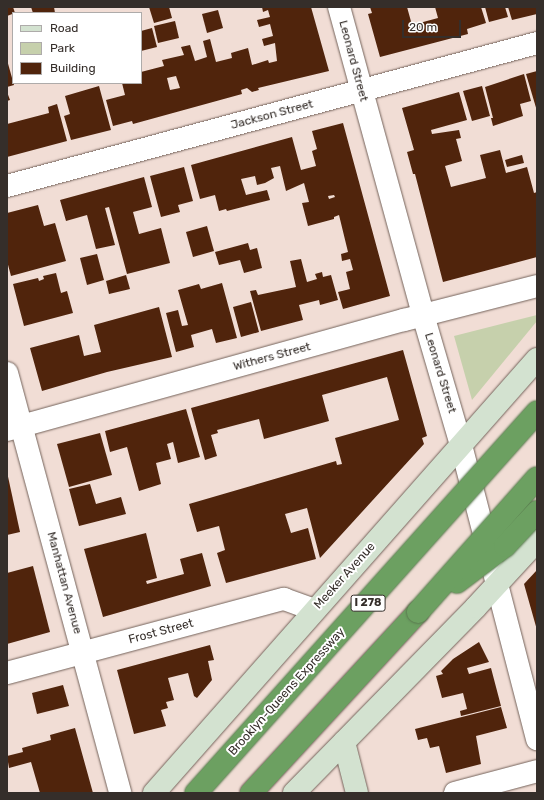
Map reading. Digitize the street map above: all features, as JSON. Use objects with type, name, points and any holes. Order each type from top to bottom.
[{"type":"highway","name":"Brooklyn-Queens Expressway","points":[[196,793],[537,412]]},
{"type":"highway","points":[[251,793],[418,612],[537,478]]},
{"type":"highway","points":[[418,612],[505,546],[537,512]]},
{"type":"main road","name":"Meeker Avenue","points":[[154,793],[537,359]]},
{"type":"main road","points":[[294,793],[476,607],[537,541]]},
{"type":"main road","points":[[344,742],[357,793]]},
{"type":"street","name":"Leonard Street","points":[[339,7],[423,315],[461,445],[537,739]]},
{"type":"street","name":"Jackson Street","points":[[7,186],[537,44]]},
{"type":"street","name":"Withers Street","points":[[14,428],[423,315],[537,286]]},
{"type":"street","name":"Manhattan Avenue","points":[[7,373],[14,428],[83,652],[120,793]]},
{"type":"street","name":"Frost Street","points":[[7,673],[284,599],[314,610]]},
{"type":"street","points":[[455,793],[537,771]]},
{"type":"green space","points":[[537,315],[537,321],[472,400],[454,336]]},
{"type":"building","points":[[7,7],[13,7],[15,12],[12,12],[12,14],[7,16]]},
{"type":"building","points":[[31,7],[54,7],[55,12],[33,12]]},
{"type":"building","points":[[149,7],[169,7],[172,18],[154,23]]},
{"type":"building","points":[[262,7],[311,7],[329,71],[258,88],[259,90],[252,92],[247,88],[241,90],[242,94],[133,124],[132,121],[113,126],[106,100],[125,95],[122,84],[142,84],[142,72],[164,66],[162,60],[184,55],[181,47],[190,45],[195,61],[207,57],[203,41],[210,39],[216,62],[232,58],[231,53],[248,48],[252,65],[268,60],[269,63],[277,61],[275,43],[264,46],[262,39],[273,36],[270,24],[259,27],[257,20],[270,17],[268,10],[263,12]],"holes":[[[176,76],[180,88],[170,90],[167,78]]]},
{"type":"building","points":[[370,7],[407,7],[412,25],[438,18],[435,7],[481,7],[486,23],[467,29],[468,34],[380,57],[368,14],[372,13]]},
{"type":"building","points":[[485,7],[505,7],[508,17],[489,22]]},
{"type":"building","points":[[508,7],[537,7],[537,14],[512,20]]},
{"type":"building","points":[[218,10],[223,28],[207,33],[202,14]]},
{"type":"building","points":[[175,21],[179,38],[158,43],[154,26]]},
{"type":"building","points":[[152,28],[157,47],[142,51],[142,31]]},
{"type":"building","points":[[7,60],[12,78],[12,84],[14,85],[7,87]]},
{"type":"building","points":[[537,71],[537,111],[526,74]]},
{"type":"building","points":[[524,74],[531,101],[520,104],[523,116],[493,126],[491,118],[493,118],[485,87]]},
{"type":"building","points":[[99,86],[111,130],[71,140],[64,116],[70,114],[65,96]]},
{"type":"building","points":[[482,86],[490,116],[472,121],[463,91]]},
{"type":"building","points":[[7,92],[10,100],[7,101]]},
{"type":"building","points":[[459,92],[467,120],[431,130],[432,134],[459,130],[461,138],[456,139],[462,161],[445,166],[451,187],[486,178],[480,155],[500,150],[506,173],[527,167],[534,193],[537,192],[537,257],[443,282],[415,174],[413,174],[407,152],[414,150],[402,108]]},
{"type":"building","points":[[57,104],[67,141],[7,157],[7,124],[49,113],[48,107]]},
{"type":"building","points":[[343,123],[390,296],[343,309],[338,292],[350,289],[346,272],[353,270],[350,259],[342,261],[341,254],[348,252],[339,215],[334,217],[334,219],[308,226],[302,203],[309,202],[304,183],[286,191],[280,166],[271,168],[274,178],[265,183],[257,185],[255,176],[241,179],[246,195],[267,190],[270,200],[227,211],[226,209],[219,211],[215,195],[200,199],[191,165],[292,137],[301,170],[316,166],[312,151],[317,149],[312,131]],"holes":[[[334,195],[335,197],[329,199],[328,196]]]},
{"type":"building","points":[[522,155],[524,163],[507,167],[505,160]]},
{"type":"building","points":[[184,167],[193,201],[178,205],[180,212],[161,217],[150,176]]},
{"type":"building","points":[[144,177],[152,207],[133,212],[139,234],[161,228],[170,263],[127,274],[109,207],[105,208],[115,245],[96,249],[87,215],[66,221],[60,200]]},
{"type":"building","points":[[38,205],[44,226],[55,223],[66,261],[11,276],[7,261],[7,213]]},
{"type":"building","points":[[207,226],[214,251],[193,257],[186,232]]},
{"type":"building","points":[[248,243],[250,250],[257,248],[262,268],[244,273],[240,260],[219,265],[215,252]]},
{"type":"building","points":[[97,254],[104,280],[87,285],[80,258]]},
{"type":"building","points":[[301,259],[307,282],[317,279],[315,274],[322,272],[323,277],[331,275],[338,300],[320,305],[319,300],[299,305],[303,320],[261,331],[250,291],[256,290],[258,295],[296,287],[290,261]]},
{"type":"building","points":[[56,273],[61,293],[67,291],[73,313],[24,326],[13,284],[38,278],[39,281],[44,279],[43,276]]},
{"type":"building","points":[[126,275],[130,289],[109,294],[106,281]]},
{"type":"building","points":[[222,283],[237,338],[216,343],[212,329],[191,335],[194,347],[176,352],[166,313],[178,310],[182,326],[188,325],[178,290],[199,284],[201,289]]},
{"type":"building","points":[[251,302],[259,332],[241,337],[233,307]]},
{"type":"building","points":[[159,307],[172,357],[107,372],[42,391],[30,348],[79,335],[84,356],[101,352],[94,325]]},
{"type":"building","points":[[403,350],[427,436],[422,438],[424,444],[320,558],[307,508],[285,514],[291,533],[308,528],[316,559],[226,583],[217,553],[225,550],[219,526],[197,532],[189,504],[336,461],[337,465],[342,464],[335,438],[399,420],[387,377],[322,395],[329,421],[264,439],[259,419],[217,430],[218,433],[211,435],[217,456],[205,460],[191,408]]},
{"type":"building","points":[[186,409],[200,457],[178,463],[173,442],[167,444],[171,459],[156,463],[161,484],[139,491],[127,447],[110,452],[105,431]]},
{"type":"building","points":[[100,433],[112,475],[69,487],[57,444]]},
{"type":"building","points":[[7,472],[20,532],[7,535]]},
{"type":"building","points":[[90,484],[96,504],[121,497],[126,514],[79,526],[69,489]]},
{"type":"building","points":[[146,533],[157,578],[146,581],[147,584],[184,574],[180,559],[202,553],[211,586],[103,617],[84,549]]},
{"type":"building","points":[[33,566],[50,632],[7,644],[7,573]]},
{"type":"building","points":[[537,570],[537,630],[524,584]]},
{"type":"building","points":[[479,642],[489,662],[467,668],[469,674],[491,668],[501,706],[461,716],[460,711],[467,709],[463,693],[442,698],[436,676],[443,674],[441,671],[453,659]]},
{"type":"building","points":[[210,645],[214,660],[208,661],[212,680],[197,698],[194,696],[188,673],[168,678],[174,700],[166,702],[168,708],[161,710],[166,726],[134,734],[117,670]]},
{"type":"building","points":[[63,685],[69,706],[37,714],[32,693]]},
{"type":"building","points":[[501,707],[507,728],[476,736],[481,764],[446,773],[439,746],[430,748],[427,738],[418,740],[415,729]]},
{"type":"building","points":[[75,728],[93,793],[40,793],[31,762],[9,768],[7,756],[23,752],[22,748],[51,740],[50,735]]}]
